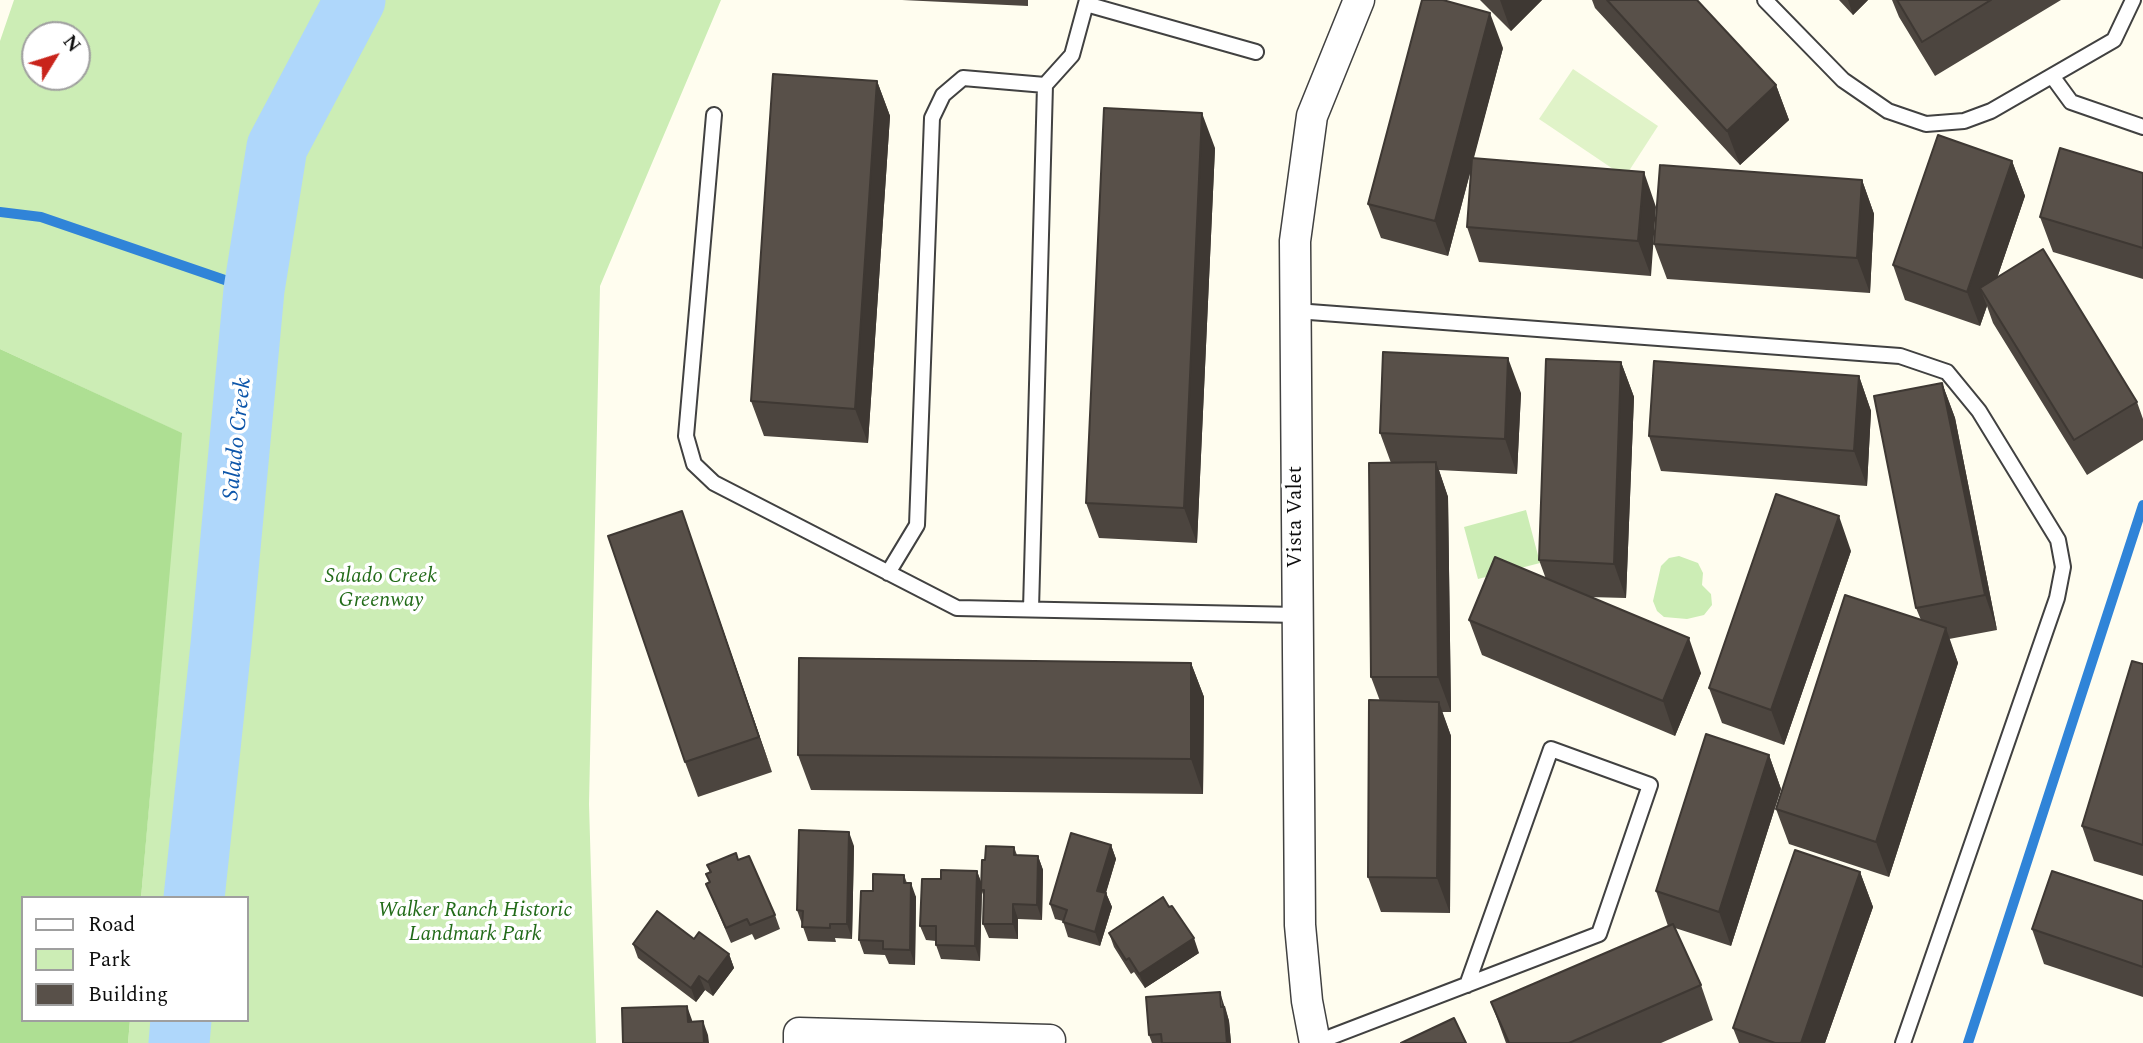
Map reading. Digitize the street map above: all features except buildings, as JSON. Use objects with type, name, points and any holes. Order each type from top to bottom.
[{"type":"street","name":"Vista Valet","points":[[1315,1043],[1307,1001],[1300,925],[1295,241],[1312,116],[1359,0]]},
{"type":"street","points":[[799,1038],[1050,1040]]},
{"type":"lane","points":[[1765,0],[1843,80],[1888,111],[1926,124],[1964,121],[1991,111],[2114,40],[2133,0]]},
{"type":"lane","points":[[1031,609],[1045,85],[1072,55],[1086,2],[1255,52]]},
{"type":"lane","points":[[2052,76],[2071,102],[2143,127]]},
{"type":"lane","points":[[888,572],[917,525],[932,118],[943,95],[963,78],[1045,85]]},
{"type":"lane","points":[[714,115],[686,436],[694,464],[714,483],[957,608],[1298,615]]},
{"type":"lane","points":[[1296,312],[1900,356],[1947,372],[1979,411],[2059,540],[2063,567],[2057,598],[1903,1043]]},
{"type":"lane","points":[[1315,1043],[1467,985],[1599,934],[1650,785],[1551,749],[1467,985]]},
{"type":"green space","name":"Salado Creek Greenway","points":[[14,0],[721,0],[600,286],[589,804],[596,1043],[128,1043],[130,1022],[248,1022],[248,896],[141,896],[181,433],[0,349],[0,41]]},
{"type":"green space","points":[[1573,69],[1658,126],[1625,177],[1539,119]]},
{"type":"green space","points":[[0,349],[182,433],[141,896],[21,896],[21,1022],[130,1022],[128,1043],[0,1043]]},
{"type":"green space","points":[[1526,510],[1540,563],[1478,579],[1464,527]]},
{"type":"green space","points":[[1679,556],[1698,563],[1703,573],[1702,585],[1711,594],[1712,605],[1704,615],[1687,619],[1664,617],[1657,611],[1653,601],[1661,566],[1669,558]]},
{"type":"waterway","name":"Salado Creek","points":[[194,896],[254,290],[277,147],[355,0]]},
{"type":"waterway","points":[[0,212],[41,217],[254,290]]},
{"type":"waterway","points":[[1968,1043],[2143,505]]},
{"type":"waterway","name":"Salado Creek","points":[[179,1043],[181,1022]]},
{"type":"park label","name":"Walker Ranch Historic Landmark Park","points":[[475,924]]}]
